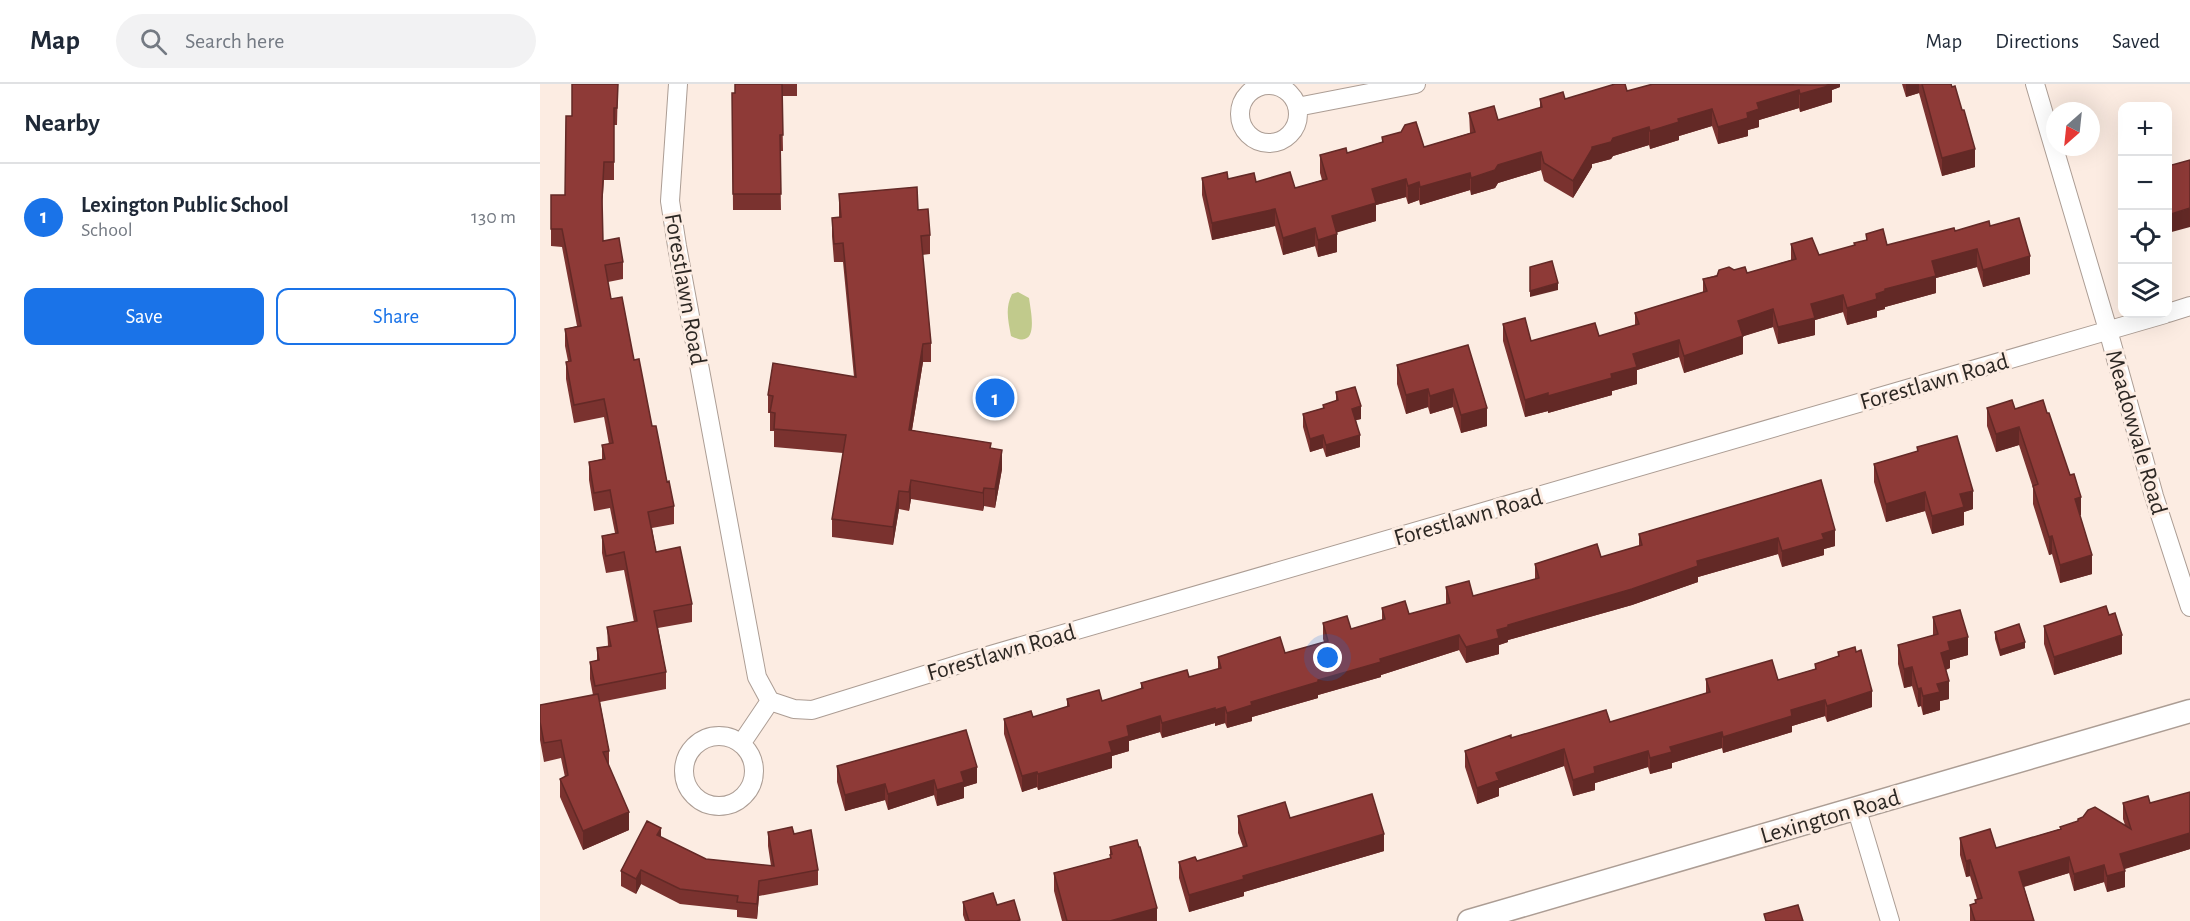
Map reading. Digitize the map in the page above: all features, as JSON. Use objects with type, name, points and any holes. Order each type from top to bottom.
[{"type":"street","name":"Forestlawn Road","points":[[678,84],[670,201],[758,677],[770,701],[794,709],[812,710],[963,663],[2149,318]]},
{"type":"street","points":[[1297,107],[1416,84]]},
{"type":"street","name":"Meadowvale Road","points":[[2035,84],[2108,330],[2154,496],[2190,607]]},
{"type":"street","name":"Forestlawn Road","points":[[2172,311],[2190,306]]},
{"type":"street","points":[[741,744],[770,701]]},
{"type":"street","name":"Lexington Road","points":[[1469,921],[2190,711]]},
{"type":"street","points":[[1856,807],[1890,921]]},
{"type":"green space","points":[[1018,292],[1029,298],[1032,328],[1026,339],[1011,336],[1008,304],[1012,294]]},
{"type":"building","points":[[572,84],[618,84],[617,108],[614,108],[614,162],[604,162],[603,241],[619,238],[623,262],[605,265],[611,299],[622,297],[634,360],[639,359],[652,426],[656,426],[674,506],[648,512],[656,552],[680,547],[692,604],[654,611],[666,672],[595,686],[590,662],[599,660],[597,648],[611,646],[607,627],[637,621],[624,552],[606,556],[602,536],[618,533],[610,490],[594,493],[589,462],[605,459],[602,445],[613,443],[604,399],[574,405],[566,362],[571,361],[565,329],[581,326],[562,229],[551,229],[551,195],[565,195],[566,116],[572,116]]},
{"type":"building","points":[[735,84],[782,84],[781,194],[733,194],[732,93],[735,93]]},
{"type":"building","points":[[1615,84],[1625,84],[1627,91],[1653,84],[1832,85],[1800,94],[1799,90],[1757,103],[1759,109],[1747,113],[1748,118],[1718,127],[1712,109],[1678,119],[1679,122],[1650,131],[1649,127],[1613,138],[1611,142],[1592,147],[1573,181],[1544,163],[1541,152],[1498,165],[1495,170],[1471,178],[1470,173],[1420,187],[1419,182],[1408,186],[1406,179],[1372,189],[1376,203],[1332,216],[1337,234],[1318,240],[1315,228],[1283,238],[1275,209],[1212,223],[1202,178],[1227,172],[1228,179],[1254,173],[1256,182],[1290,172],[1295,188],[1327,179],[1320,155],[1346,148],[1347,153],[1383,142],[1382,137],[1401,132],[1405,125],[1416,122],[1424,147],[1475,132],[1469,113],[1494,106],[1498,120],[1542,107],[1540,99],[1563,92],[1565,99]]},
{"type":"building","points":[[1922,84],[1955,86],[1975,149],[1942,158]]},
{"type":"building","points":[[2190,160],[2190,208],[2172,214],[2172,210],[2172,165]]},
{"type":"building","points":[[917,187],[918,210],[928,209],[930,235],[921,236],[931,343],[923,344],[909,430],[991,443],[990,448],[1002,450],[995,489],[984,488],[983,493],[911,480],[909,492],[899,491],[893,527],[832,519],[846,435],[774,429],[775,413],[770,412],[773,396],[768,395],[773,363],[856,377],[843,243],[834,244],[832,218],[841,217],[839,194]]},
{"type":"building","points":[[2019,218],[2030,256],[1983,270],[1977,249],[1932,261],[1936,276],[1885,289],[1876,294],[1877,299],[1847,308],[1843,295],[1811,304],[1815,318],[1778,327],[1773,309],[1738,321],[1743,336],[1684,356],[1679,340],[1633,354],[1637,367],[1611,374],[1612,378],[1548,396],[1548,393],[1525,400],[1503,324],[1525,318],[1531,341],[1595,323],[1599,336],[1639,324],[1635,313],[1707,291],[1703,279],[1717,276],[1719,270],[1729,267],[1734,270],[1745,267],[1747,273],[1796,259],[1791,244],[1812,238],[1819,255],[1855,245],[1854,243],[1867,240],[1866,234],[1883,229],[1887,245],[1954,228],[1955,231],[1989,221],[1990,226]]},
{"type":"building","points":[[1552,261],[1558,283],[1530,291],[1530,267]]},
{"type":"building","points":[[1468,345],[1487,408],[1461,415],[1453,389],[1430,396],[1428,389],[1406,395],[1397,365]]},
{"type":"building","points":[[1355,387],[1361,406],[1352,409],[1360,435],[1326,445],[1323,435],[1310,439],[1303,414],[1324,408],[1323,405],[1338,400],[1336,392]]},
{"type":"building","points":[[2012,400],[2015,409],[2043,400],[2070,475],[2074,474],[2081,497],[2075,499],[2092,555],[2060,565],[2052,536],[2049,537],[2033,486],[2038,484],[2019,427],[1996,434],[1987,408]]},
{"type":"building","points":[[1957,436],[1973,491],[1960,494],[1964,507],[1932,516],[1925,492],[1886,504],[1874,464],[1918,451],[1917,447]]},
{"type":"building","points":[[1821,480],[1835,530],[1822,534],[1824,539],[1782,551],[1778,538],[1697,561],[1698,566],[1632,589],[1508,625],[1508,627],[1497,630],[1499,638],[1466,647],[1459,635],[1251,702],[1252,705],[1227,713],[1225,707],[1215,710],[1215,708],[1162,723],[1160,716],[1127,726],[1129,736],[1109,742],[1112,752],[1038,774],[1037,772],[1022,776],[1004,719],[1031,711],[1033,717],[1069,706],[1067,699],[1099,690],[1102,701],[1143,688],[1141,683],[1187,670],[1189,677],[1221,668],[1218,657],[1280,637],[1285,653],[1328,641],[1323,623],[1347,616],[1351,629],[1385,619],[1382,608],[1405,601],[1409,614],[1450,603],[1446,587],[1469,581],[1473,596],[1539,578],[1535,564],[1597,544],[1601,557],[1642,545],[1639,534]]},
{"type":"building","points":[[2106,606],[2109,615],[2115,613],[2122,635],[2054,657],[2044,626]]},
{"type":"building","points":[[1960,610],[1968,637],[1948,642],[1950,650],[1941,653],[1949,681],[1937,684],[1940,692],[1923,696],[1921,688],[1918,689],[1912,667],[1904,669],[1898,645],[1938,634],[1933,617]]},
{"type":"building","points":[[2019,624],[2025,642],[2000,650],[1995,632]]},
{"type":"building","points":[[1855,647],[1856,652],[1861,650],[1872,691],[1827,706],[1825,700],[1791,710],[1792,716],[1723,737],[1722,732],[1670,747],[1672,752],[1650,758],[1648,751],[1594,767],[1595,773],[1573,780],[1564,749],[1496,773],[1499,780],[1477,788],[1465,751],[1511,735],[1511,738],[1606,710],[1610,722],[1710,692],[1706,679],[1772,660],[1778,680],[1816,669],[1815,664],[1839,656],[1838,652]]},
{"type":"building","points":[[598,694],[609,751],[603,752],[629,812],[583,831],[560,779],[568,775],[561,740],[544,743],[540,705]]},
{"type":"building","points":[[966,730],[977,767],[961,772],[964,782],[937,790],[934,780],[888,794],[885,784],[845,795],[837,766]]},
{"type":"building","points":[[2190,792],[2190,833],[2120,854],[2125,871],[2107,876],[2104,865],[2074,874],[2069,857],[2019,872],[2034,921],[1975,921],[1970,905],[1982,898],[1970,860],[1966,861],[1960,838],[1990,829],[1996,848],[2061,829],[2060,827],[2078,821],[2088,810],[2095,807],[2131,829],[2123,803],[2148,796],[2150,803]]},
{"type":"building","points":[[1372,794],[1384,834],[1243,876],[1244,879],[1189,895],[1179,862],[1195,857],[1197,861],[1247,846],[1238,816],[1285,802],[1290,818]]},
{"type":"building","points":[[647,821],[661,828],[657,835],[706,859],[774,866],[768,832],[792,827],[794,834],[811,830],[818,870],[759,881],[757,904],[737,902],[738,896],[680,889],[641,870],[636,879],[621,871]]},
{"type":"building","points":[[1137,840],[1157,908],[1110,921],[1067,921],[1054,873],[1111,858],[1110,847]]},
{"type":"building","points":[[993,893],[997,905],[1014,900],[1020,920],[969,921],[963,902]]},
{"type":"building","points":[[1798,905],[1803,921],[1766,921],[1764,914]]},
{"type":"place","name":"Lexington Public School","points":[[995,398]]}]
